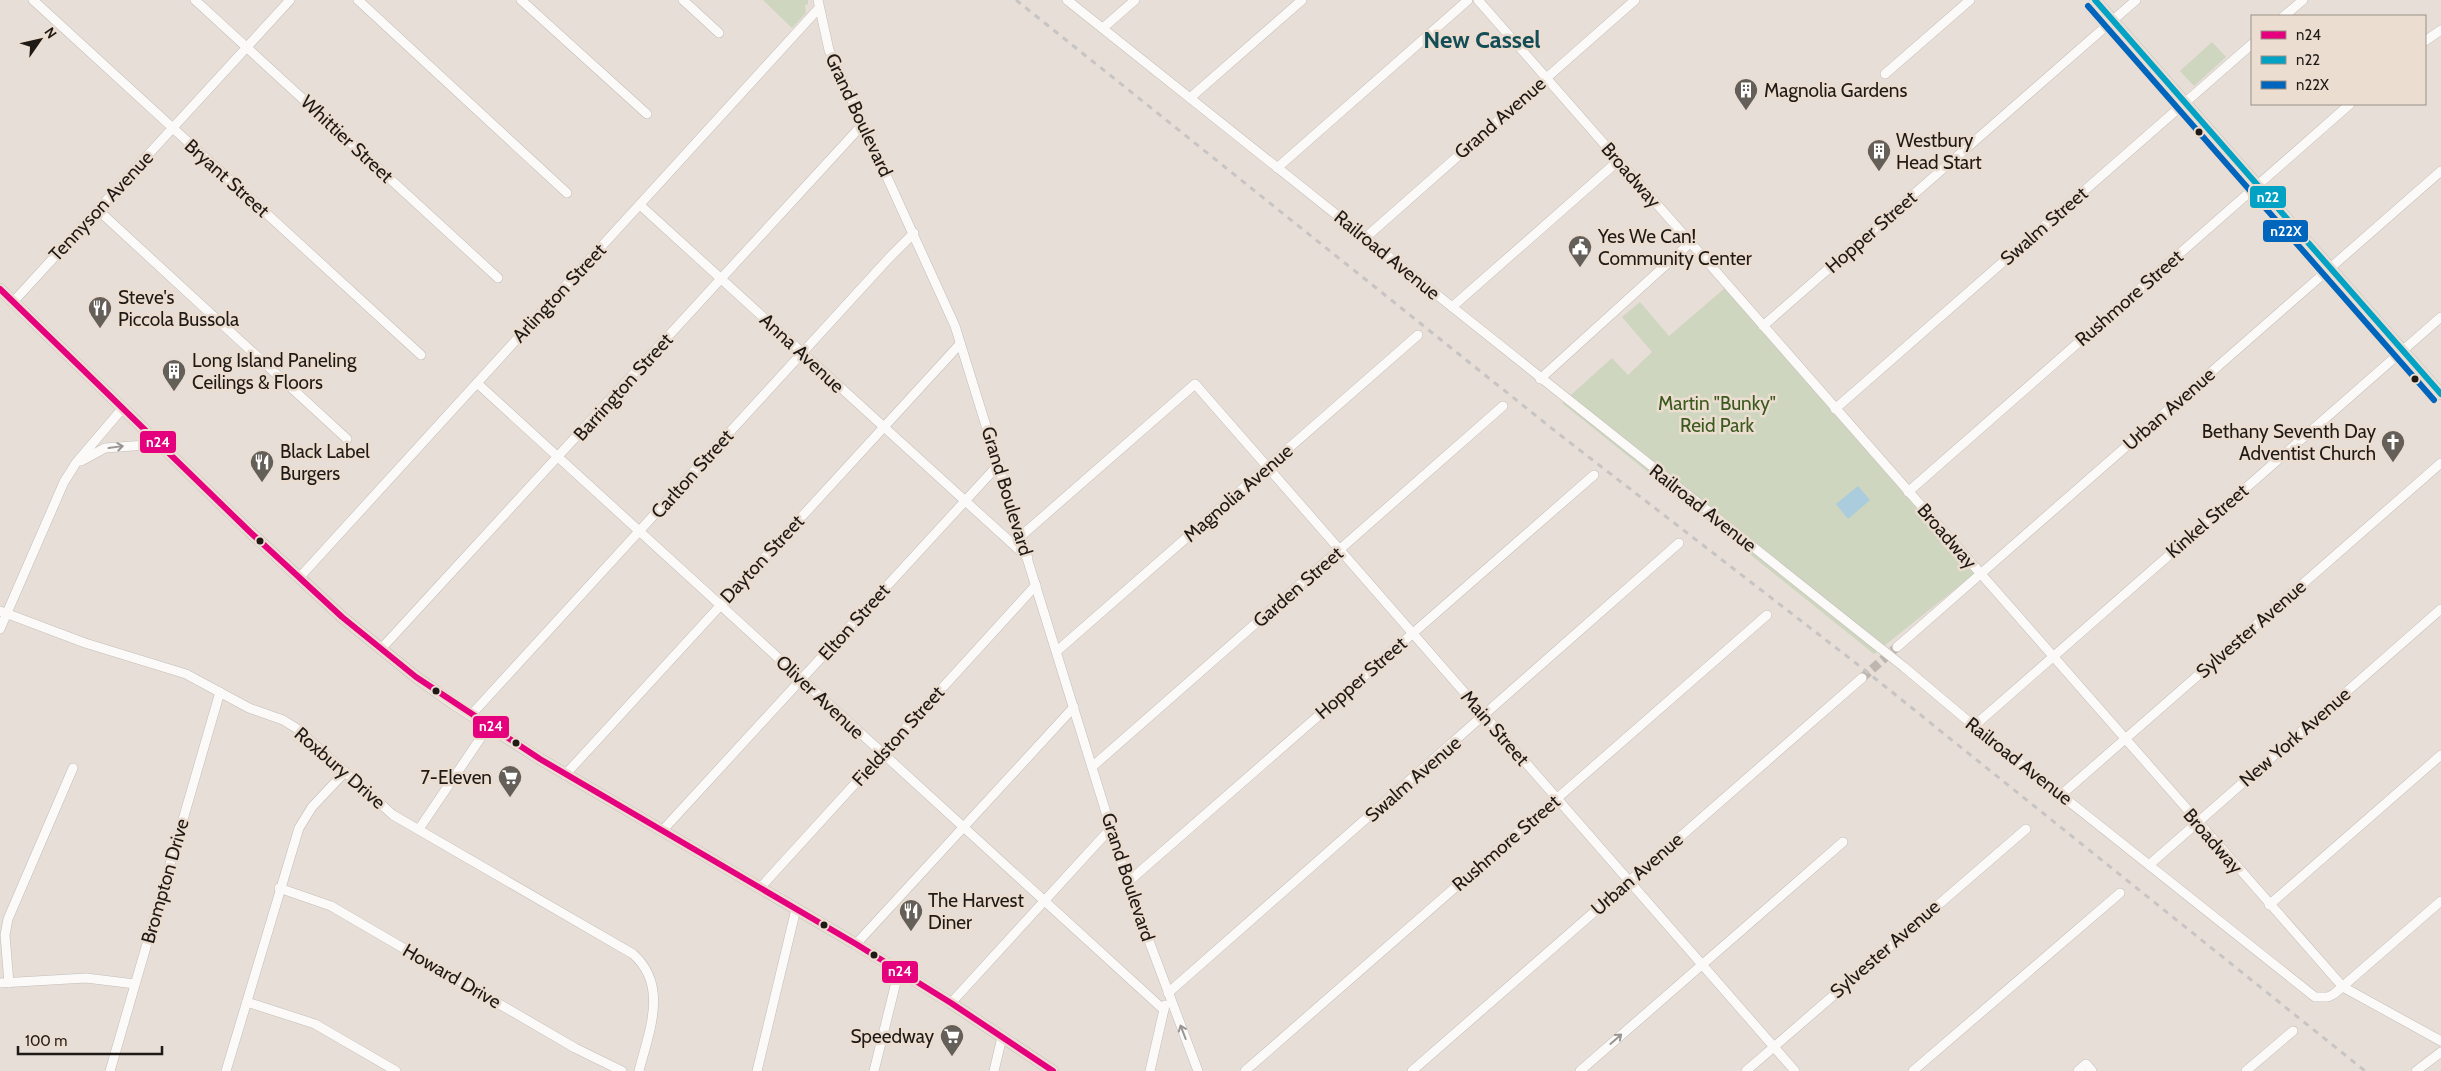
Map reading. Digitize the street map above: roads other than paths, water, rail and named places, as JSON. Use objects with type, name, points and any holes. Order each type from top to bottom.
[{"type":"main road","points":[[2095,0],[2441,394]]},
{"type":"main road","points":[[0,288],[122,409],[299,578],[381,649],[422,681],[488,727],[565,775],[899,970],[1053,1071]]},
{"type":"street","name":"Bryant Street","points":[[33,0],[421,355]]},
{"type":"street","name":"Whittier Street","points":[[195,0],[498,278]]},
{"type":"street","name":"Tennyson Avenue","points":[[14,301],[290,0]]},
{"type":"street","points":[[358,0],[567,193]]},
{"type":"street","points":[[521,0],[646,114]]},
{"type":"street","points":[[683,0],[719,33]]},
{"type":"street","name":"Railroad Avenue","points":[[1067,0],[1540,379],[1904,667],[1974,726],[2309,994],[2315,997],[2328,997],[2343,987],[2441,901]]},
{"type":"street","points":[[1102,28],[1134,0]]},
{"type":"street","points":[[1190,98],[1302,0]]},
{"type":"street","points":[[1277,168],[1468,0]]},
{"type":"street","name":"Broadway","points":[[1478,0],[2124,740],[2343,987],[2441,1041]]},
{"type":"street","name":"Grand Avenue","points":[[1365,238],[1635,0]]},
{"type":"street","points":[[1885,74],[1970,0]]},
{"type":"street","name":"Hopper Street","points":[[1764,326],[2136,0]]},
{"type":"street","points":[[2285,15],[2303,0]]},
{"type":"street","name":"Grand Boulevard","points":[[819,4],[829,50],[945,300],[999,464],[1128,882],[1198,1071]]},
{"type":"street","name":"Arlington Street","points":[[299,578],[640,205],[819,4]]},
{"type":"street","points":[[2426,39],[2441,30]]},
{"type":"street","name":"Swalm Street","points":[[1836,408],[2251,45]]},
{"type":"street","name":"Rushmore Street","points":[[1908,492],[2349,105]]},
{"type":"street","name":"Barrington Street","points":[[381,649],[863,124]]},
{"type":"street","points":[[1452,308],[1618,161]]},
{"type":"street","name":"Urban Avenue","points":[[1897,647],[2441,171]]},
{"type":"street","name":"Anna Avenue","points":[[640,205],[1028,559]]},
{"type":"street","points":[[98,210],[347,439]]},
{"type":"street","name":"Carlton Street","points":[[471,715],[914,233]]},
{"type":"street","points":[[1540,379],[1690,243]]},
{"type":"street","name":"Kinkel Street","points":[[1974,726],[2441,317]]},
{"type":"street","name":"Magnolia Avenue","points":[[1057,651],[1418,335]]},
{"type":"street","name":"Dayton Street","points":[[565,775],[960,344]]},
{"type":"street","name":"Oliver Avenue","points":[[477,383],[1164,1010]]},
{"type":"street","name":"Main Street","points":[[1021,536],[1195,384],[1795,1071]]},
{"type":"street","name":"Garden Street","points":[[1092,767],[1503,406]]},
{"type":"street","points":[[0,629],[3,612],[64,482],[76,463],[122,409]]},
{"type":"street","points":[[76,463],[105,448],[160,444]]},
{"type":"street","name":"Sylvester Avenue","points":[[2061,794],[2441,463]]},
{"type":"street","points":[[964,502],[999,464]]},
{"type":"street","name":"Hopper Street","points":[[1128,882],[1594,475]]},
{"type":"street","name":"Elton Street","points":[[662,831],[964,502]]},
{"type":"street","name":"Swalm Avenue","points":[[1168,993],[1485,716],[1679,543]]},
{"type":"street","name":"Fieldston Street","points":[[760,888],[1036,585]]},
{"type":"street","name":"New York Avenue","points":[[2149,865],[2441,609]]},
{"type":"street","name":"Roxbury Drive","points":[[3,612],[85,643],[186,674],[249,708],[283,720],[296,728],[393,815],[633,954],[640,960],[652,979],[655,1000],[639,1071]]},
{"type":"street","name":"Rushmore Street","points":[[1245,1071],[1767,615]]},
{"type":"street","name":"Urban Avenue","points":[[1412,1071],[1862,678]]},
{"type":"street","name":"Brompton Drive","points":[[110,1071],[220,692]]},
{"type":"street","points":[[856,944],[1074,707]]},
{"type":"street","points":[[419,829],[488,727]]},
{"type":"street","points":[[2270,905],[2441,755]]},
{"type":"street","points":[[73,768],[8,919],[5,935],[4,983],[86,978],[135,984]]},
{"type":"street","points":[[226,1071],[299,828],[312,807],[344,773]]},
{"type":"street","points":[[951,1003],[1111,828]]},
{"type":"street","name":"Sylvester Avenue","points":[[1746,1071],[2026,829]]},
{"type":"street","points":[[1580,1071],[1843,842]]},
{"type":"street","name":"Howard Drive","points":[[280,888],[331,906],[575,1048],[622,1071]]},
{"type":"street","points":[[1913,1071],[2120,893]]},
{"type":"street","points":[[756,1071],[796,909]]},
{"type":"street","points":[[874,1071],[899,970]]},
{"type":"street","points":[[1150,1071],[1168,993]]},
{"type":"street","points":[[247,1002],[315,1024],[396,1071]]},
{"type":"street","points":[[2246,1071],[2293,1031]]},
{"type":"street","points":[[994,1071],[1002,1037]]},
{"type":"street","points":[[2416,1071],[2441,1052]]},
{"type":"street","points":[[2078,1071],[2089,1067]]},
{"type":"water","points":[[1858,486],[1870,500],[1848,519],[1836,504]]},
{"type":"tunnel","points":[[1862,678],[1897,647]]},
{"type":"railway","points":[[1016,0],[1555,431],[1857,664],[2365,1071]]},
{"type":"place","name":"Magnolia Gardens","points":[[1746,111]]},
{"type":"place","name":"Westbury Head Start","points":[[1879,172]]},
{"type":"place","name":"Yes We Can! Community Center","points":[[1580,268]]},
{"type":"place","name":"Steve's Piccola Bussola","points":[[100,329]]},
{"type":"place","name":"Long Island Paneling Ceilings & Floors","points":[[174,392]]},
{"type":"place","name":"Bethany Seventh Day Adventist Church","points":[[2393,463]]},
{"type":"place","name":"Black Label Burgers","points":[[262,483]]},
{"type":"place","name":"7-Eleven","points":[[510,798]]},
{"type":"place","name":"The Harvest Diner","points":[[911,932]]},
{"type":"place","name":"Speedway","points":[[952,1057]]},
{"type":"district","name":"New Cassel","points":[[1482,39]]},
{"type":"park label","name":"Martin \"Bunky\" Reid Park","points":[[1717,414]]}]
